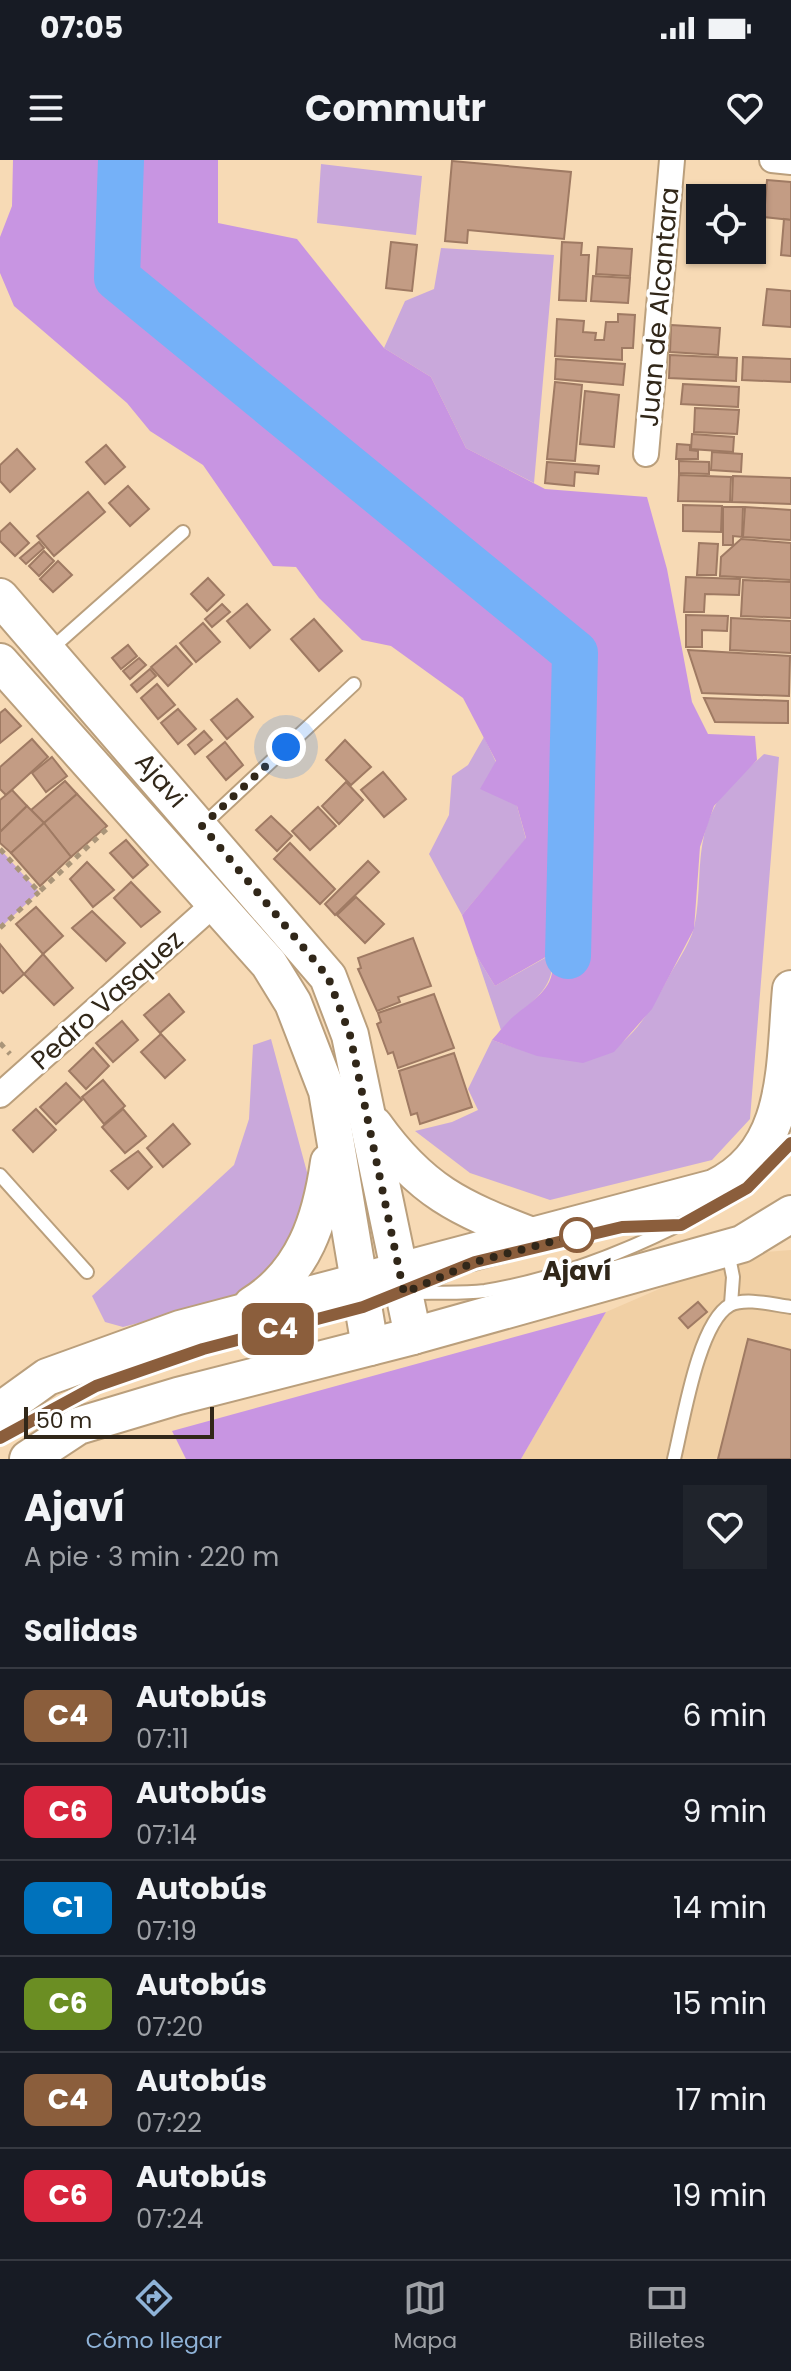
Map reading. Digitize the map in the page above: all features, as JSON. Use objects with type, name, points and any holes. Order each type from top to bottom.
[{"type":"main road","name":"Ajavi","points":[[0,597],[202,826],[328,977],[350,1035],[413,1336]]},
{"type":"main road","name":"Ajavi","points":[[0,662],[213,905],[269,964],[293,1003],[327,1091],[370,1347]]},
{"type":"main road","points":[[0,1411],[47,1377],[80,1363],[238,1313],[361,1295],[532,1236],[714,1188],[748,1168],[785,1128],[791,989]]},
{"type":"main road","points":[[367,1115],[400,1163],[433,1191],[477,1215],[532,1236]]},
{"type":"main road","points":[[238,1313],[266,1296],[289,1275],[309,1242],[323,1201],[333,1133]]},
{"type":"main road","points":[[734,1246],[791,1214]]},
{"type":"main road","points":[[28,1459],[78,1426],[178,1396],[413,1336],[734,1246],[791,1237]]},
{"type":"street","name":"Juan de Alcantara","points":[[646,454],[672,160]]},
{"type":"street","points":[[772,160],[791,162]]},
{"type":"street","name":"Pedro Vasquez","points":[[0,1095],[213,905]]},
{"type":"lane","points":[[48,651],[183,532]]},
{"type":"lane","points":[[202,826],[354,684]]},
{"type":"lane","points":[[747,1188],[785,1128]]},
{"type":"lane","points":[[0,1175],[87,1272]]},
{"type":"lane","points":[[402,1282],[482,1291],[511,1285],[601,1259],[681,1225],[734,1195]]},
{"type":"lane","points":[[402,1282],[577,1235],[622,1227],[681,1225]]},
{"type":"lane","points":[[731,1304],[734,1246]]},
{"type":"lane","points":[[0,1438],[96,1386],[361,1295]]},
{"type":"lane","points":[[674,1459],[704,1345],[714,1320],[731,1304],[751,1302],[791,1307]]},
{"type":"path","points":[[0,928],[114,823]]},
{"type":"path","points":[[0,849],[39,892]]},
{"type":"path","points":[[0,1043],[10,1054]]},
{"type":"shaded area","points":[[13,160],[218,160],[218,223],[297,239],[384,348],[431,377],[466,448],[545,489],[647,497],[667,569],[692,702],[708,734],[755,736],[757,760],[714,806],[700,847],[694,929],[652,1009],[614,1052],[583,1063],[537,1056],[492,1040],[544,990],[552,975],[553,965],[551,954],[495,986],[476,955],[462,915],[526,838],[517,806],[480,789],[496,761],[463,698],[391,646],[362,640],[319,598],[296,567],[273,566],[203,465],[150,431],[127,403],[14,306],[0,273],[0,237],[12,206]]},
{"type":"shaded area","points":[[321,164],[422,176],[416,235],[317,223]]},
{"type":"shaded area","points":[[441,248],[554,255],[534,483],[466,448],[431,377],[384,348],[405,301],[434,289]]},
{"type":"shaded area","points":[[484,737],[517,806],[526,839],[462,915],[429,854],[449,815],[452,776],[468,765]]},
{"type":"shaded area","points":[[764,754],[779,757],[750,1119],[712,1160],[550,1200],[470,1173],[415,1131],[452,1122],[478,1110],[468,1089],[492,1040],[550,1057],[574,1060],[594,1057],[613,1049],[631,1034],[648,1012],[692,935],[697,913],[701,852],[714,808],[730,786]]},
{"type":"shaded area","points":[[0,849],[39,892],[0,928]]},
{"type":"shaded area","points":[[552,954],[552,967],[544,989],[501,1030],[476,955],[495,986]]},
{"type":"shaded area","points":[[271,1039],[311,1187],[292,1242],[264,1283],[220,1302],[123,1327],[105,1322],[92,1296],[234,1165],[249,1119],[253,1045]]},
{"type":"shaded area","points":[[791,1250],[791,1459],[521,1459],[606,1312],[740,1254]]},
{"type":"shaded area","points":[[606,1312],[521,1459],[186,1459],[172,1431]]},
{"type":"building","points":[[452,161],[571,172],[564,239],[468,230],[467,243],[445,241]]},
{"type":"building","points":[[767,180],[791,182],[791,220],[766,217]]},
{"type":"building","points":[[784,219],[791,220],[791,256],[781,255]]},
{"type":"building","points":[[391,242],[417,245],[412,291],[386,288]]},
{"type":"building","points":[[562,242],[582,243],[581,255],[589,255],[586,301],[559,300]]},
{"type":"building","points":[[598,247],[632,249],[630,276],[596,274]]},
{"type":"building","points":[[593,276],[630,278],[628,303],[591,301]]},
{"type":"building","points":[[767,289],[791,291],[791,327],[763,325]]},
{"type":"building","points":[[618,314],[635,315],[633,348],[622,348],[622,360],[555,356],[557,319],[584,321],[583,332],[596,333],[595,340],[604,340],[606,322],[618,322]]},
{"type":"building","points":[[671,325],[720,328],[718,355],[670,352]]},
{"type":"building","points":[[670,355],[737,358],[736,381],[669,378]]},
{"type":"building","points":[[743,357],[791,359],[791,382],[742,380]]},
{"type":"building","points":[[556,359],[625,364],[623,385],[555,379]]},
{"type":"building","points":[[555,382],[582,385],[575,461],[547,459]]},
{"type":"building","points":[[683,384],[739,387],[738,407],[681,404]]},
{"type":"building","points":[[585,391],[619,395],[614,447],[580,444]]},
{"type":"building","points":[[695,408],[739,410],[737,434],[694,432]]},
{"type":"building","points":[[692,434],[734,437],[733,452],[691,449]]},
{"type":"building","points":[[677,444],[690,445],[690,450],[698,451],[698,459],[676,459]]},
{"type":"building","points":[[106,445],[125,467],[105,484],[86,462]]},
{"type":"building","points":[[17,449],[35,469],[10,492],[0,481],[0,465]]},
{"type":"building","points":[[712,452],[742,454],[741,472],[711,470]]},
{"type":"building","points":[[679,461],[709,462],[709,474],[679,473]]},
{"type":"building","points":[[547,462],[599,466],[598,474],[575,472],[574,486],[545,483]]},
{"type":"building","points":[[679,475],[731,477],[730,502],[678,501]]},
{"type":"building","points":[[733,476],[791,478],[791,504],[732,502]]},
{"type":"building","points":[[128,486],[149,509],[130,526],[109,503]]},
{"type":"building","points":[[88,492],[105,512],[54,556],[37,536]]},
{"type":"building","points":[[683,505],[722,506],[721,532],[683,531]]},
{"type":"building","points":[[723,507],[743,507],[742,537],[733,536],[733,545],[723,545]]},
{"type":"building","points":[[745,507],[791,510],[791,540],[743,537]]},
{"type":"building","points":[[10,523],[29,543],[15,556],[0,541],[0,532]]},
{"type":"building","points":[[741,539],[791,543],[791,580],[720,576],[721,557]]},
{"type":"building","points":[[39,542],[44,548],[26,564],[20,558]]},
{"type":"building","points":[[699,543],[718,544],[716,575],[697,575]]},
{"type":"building","points":[[44,551],[54,561],[39,576],[29,566]]},
{"type":"building","points":[[58,561],[72,575],[53,592],[40,579]]},
{"type":"building","points":[[686,577],[740,579],[739,595],[705,594],[704,612],[684,612]]},
{"type":"building","points":[[208,578],[224,595],[207,611],[191,594]]},
{"type":"building","points":[[743,580],[791,582],[791,618],[741,616]]},
{"type":"building","points":[[222,604],[230,612],[212,627],[205,619]]},
{"type":"building","points":[[247,604],[270,630],[250,648],[227,621]]},
{"type":"building","points":[[686,615],[728,616],[727,631],[702,630],[702,647],[686,647]]},
{"type":"building","points":[[731,618],[791,621],[791,653],[730,650]]},
{"type":"building","points":[[314,619],[342,651],[319,671],[291,639]]},
{"type":"building","points":[[203,623],[220,642],[196,662],[180,643]]},
{"type":"building","points":[[128,645],[137,656],[121,669],[112,658]]},
{"type":"building","points":[[176,646],[192,664],[168,686],[151,667]]},
{"type":"building","points":[[688,650],[790,656],[789,696],[702,693]]},
{"type":"building","points":[[139,658],[146,665],[130,679],[123,671]]},
{"type":"building","points":[[150,669],[156,676],[137,692],[131,685]]},
{"type":"building","points":[[157,684],[175,705],[158,719],[141,698]]},
{"type":"building","points":[[704,698],[788,701],[788,723],[715,722]]},
{"type":"building","points":[[237,699],[253,717],[227,739],[211,720]]},
{"type":"building","points":[[5,709],[21,726],[0,743],[0,713]]},
{"type":"building","points":[[178,709],[196,729],[178,744],[161,723]]},
{"type":"building","points":[[204,731],[212,740],[195,754],[188,745]]},
{"type":"building","points":[[32,739],[48,757],[6,795],[0,789],[0,767]]},
{"type":"building","points":[[345,740],[371,767],[351,785],[326,760]]},
{"type":"building","points":[[225,742],[243,765],[226,780],[207,757]]},
{"type":"building","points":[[52,757],[67,776],[46,792],[32,773]]},
{"type":"building","points":[[383,772],[406,799],[384,817],[361,790]]},
{"type":"building","points":[[65,781],[77,794],[44,823],[31,810]]},
{"type":"building","points":[[346,782],[363,800],[339,824],[322,806]]},
{"type":"building","points":[[12,790],[27,806],[0,832],[0,800]]},
{"type":"building","points":[[77,794],[107,826],[71,857],[44,823]]},
{"type":"building","points":[[27,806],[44,823],[11,853],[0,843],[0,832]]},
{"type":"building","points":[[318,807],[336,826],[310,850],[292,831]]},
{"type":"building","points":[[271,816],[292,836],[277,851],[256,830]]},
{"type":"building","points":[[44,823],[71,857],[40,886],[11,853]]},
{"type":"building","points":[[126,840],[148,865],[133,878],[110,853]]},
{"type":"building","points":[[290,843],[335,889],[320,904],[274,859]]},
{"type":"building","points":[[368,861],[379,872],[335,915],[325,904]]},
{"type":"building","points":[[87,862],[114,890],[93,907],[70,879]]},
{"type":"building","points":[[131,882],[160,912],[141,927],[114,898]]},
{"type":"building","points":[[356,897],[384,924],[365,943],[337,915]]},
{"type":"building","points":[[36,907],[63,936],[43,954],[16,924]]},
{"type":"building","points":[[92,911],[125,943],[106,961],[72,928]]},
{"type":"building","points":[[413,938],[431,986],[398,997],[400,1002],[377,1011],[358,969],[361,968],[358,958]]},
{"type":"building","points":[[0,944],[24,974],[3,993],[0,990]]},
{"type":"building","points":[[43,954],[73,988],[54,1005],[24,974]]},
{"type":"building","points":[[169,994],[184,1012],[160,1033],[144,1015]]},
{"type":"building","points":[[434,994],[454,1048],[398,1068],[393,1052],[388,1054],[377,1024],[381,1022],[378,1013]]},
{"type":"building","points":[[122,1021],[138,1040],[113,1062],[96,1043]]},
{"type":"building","points":[[161,1034],[185,1060],[165,1078],[141,1052]]},
{"type":"building","points":[[93,1048],[109,1066],[86,1089],[69,1071]]},
{"type":"building","points":[[454,1053],[472,1107],[420,1124],[417,1113],[411,1115],[399,1071]]},
{"type":"building","points":[[103,1080],[125,1106],[104,1124],[82,1097]]},
{"type":"building","points":[[66,1083],[82,1100],[56,1124],[40,1107]]},
{"type":"building","points":[[36,1109],[56,1130],[33,1152],[13,1130]]},
{"type":"building","points":[[123,1109],[146,1136],[125,1153],[102,1127]]},
{"type":"building","points":[[173,1124],[190,1144],[163,1167],[147,1148]]},
{"type":"building","points":[[138,1151],[152,1167],[128,1189],[111,1171]]},
{"type":"building","points":[[698,1302],[707,1312],[688,1328],[679,1318]]},
{"type":"building","points":[[748,1339],[791,1350],[791,1459],[718,1459]]},
{"type":"waterway","points":[[121,160],[117,278],[575,653],[568,956]]},
{"type":"bus line","name":"C4","points":[[0,1438],[96,1386],[203,1349],[363,1307],[475,1262],[577,1235],[622,1227],[681,1225],[747,1188],[791,1143]]},
{"type":"place","name":"Ajaví","points":[[577,1235]]},
{"type":"route","points":[[286,747],[202,826],[328,977],[350,1035],[404,1293],[475,1262],[577,1235]]}]
